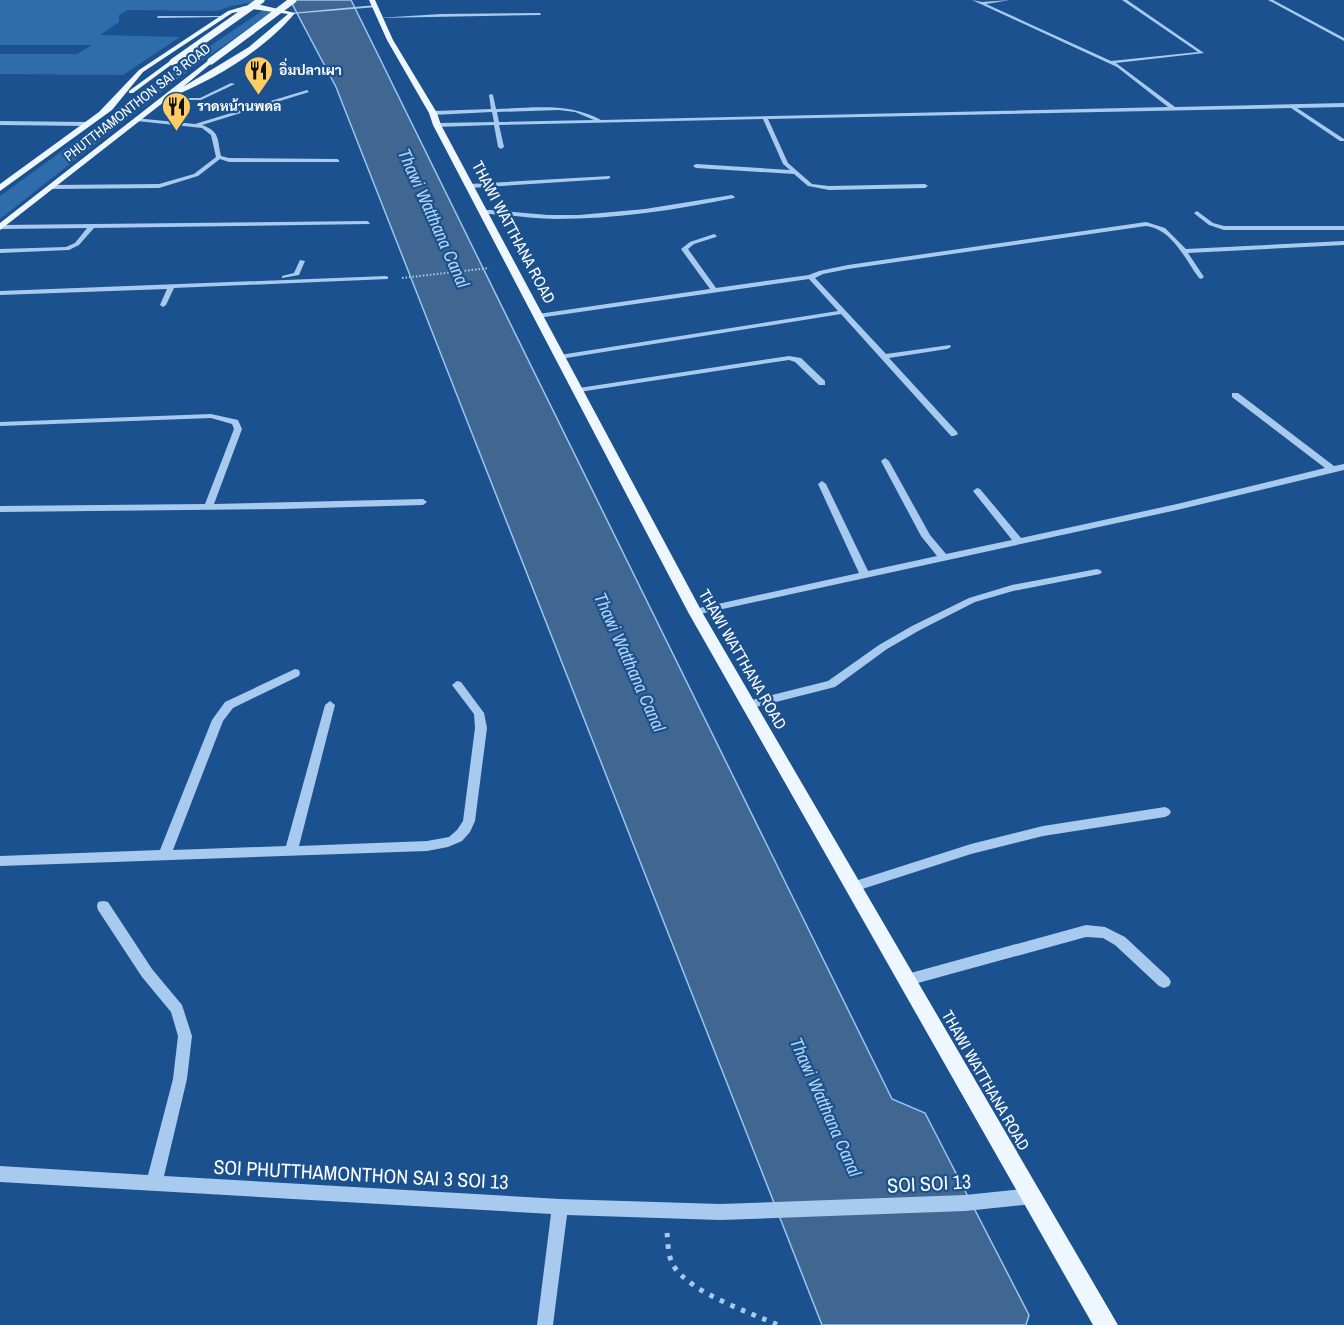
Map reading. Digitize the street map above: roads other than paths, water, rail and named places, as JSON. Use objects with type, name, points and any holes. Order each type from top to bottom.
[{"type":"main road","name":"PHUTTHAMONTHON SAI 3 ROAD","points":[[1,186],[261,0]]},
{"type":"main road","name":"PHUTTHAMONTHON SAI 3 ROAD","points":[[0,227],[211,61],[293,0]]},
{"type":"main road","points":[[102,113],[141,71],[233,10],[243,7],[296,12]]},
{"type":"main road","name":"THAWI WATTHANA ROAD","points":[[376,8],[695,612],[1106,1325]]},
{"type":"main road","points":[[164,98],[196,84],[259,41],[296,12]]},
{"type":"street","points":[[974,0],[1111,62],[1129,72],[1175,110]]},
{"type":"street","points":[[982,3],[1008,0]]},
{"type":"street","points":[[1111,62],[1203,53],[1124,0]]},
{"type":"street","points":[[1270,0],[1344,40]]},
{"type":"street","points":[[296,12],[376,8],[441,15],[540,14]]},
{"type":"street","points":[[158,17],[222,17]]},
{"type":"street","points":[[164,98],[201,99],[234,84]]},
{"type":"street","points":[[197,125],[307,91]]},
{"type":"street","points":[[491,95],[501,147]]},
{"type":"street","points":[[435,119],[497,124],[1344,105]]},
{"type":"street","points":[[1293,107],[1342,140]]},
{"type":"street","points":[[435,119],[494,111],[567,109],[603,122]]},
{"type":"street","points":[[137,119],[197,125],[212,132],[218,139],[219,157]]},
{"type":"street","points":[[765,119],[786,164],[810,185],[829,188],[925,186]]},
{"type":"street","points":[[0,123],[88,124]]},
{"type":"street","points":[[51,187],[166,185],[196,176],[219,157]]},
{"type":"street","points":[[219,157],[229,160],[337,161]]},
{"type":"street","points":[[696,166],[794,172]]},
{"type":"street","points":[[470,186],[608,177]]},
{"type":"street","points":[[483,212],[507,211],[549,216],[601,214],[732,197]]},
{"type":"street","points":[[1197,213],[1211,224],[1224,228],[1344,228]]},
{"type":"street","points":[[0,227],[367,223]]},
{"type":"street","points":[[538,316],[811,277],[848,267],[1146,224],[1165,228],[1201,277]]},
{"type":"street","points":[[0,251],[67,249],[77,244],[93,225]]},
{"type":"street","points":[[714,236],[692,243],[684,249],[714,290]]},
{"type":"street","points":[[1184,251],[1344,243]]},
{"type":"street","points":[[268,283],[272,279],[297,274],[302,261]]},
{"type":"street","points":[[811,277],[954,434]]},
{"type":"street","points":[[0,293],[386,278]]},
{"type":"street","points":[[163,305],[171,287]]},
{"type":"street","points":[[560,357],[843,312]]},
{"type":"street","points":[[884,357],[947,347]]},
{"type":"street","points":[[579,390],[789,358],[798,360],[822,383]]},
{"type":"street","points":[[1235,395],[1332,469]]},
{"type":"street","points":[[0,424],[211,416],[235,422],[238,429],[208,507]]},
{"type":"street","points":[[885,461],[926,536],[943,557]]},
{"type":"street","points":[[695,612],[1019,542],[1344,467]]},
{"type":"street","points":[[822,484],[864,574]]},
{"type":"street","points":[[977,491],[1019,542]]},
{"type":"street","points":[[0,509],[423,502]]},
{"type":"street","points":[[748,705],[831,684],[883,647],[972,600],[1012,588],[1097,572]]},
{"type":"street","points":[[164,856],[218,720],[229,705],[295,673]]},
{"type":"street","points":[[0,861],[428,846],[450,842],[463,835],[469,821],[482,728],[479,713],[457,685]]},
{"type":"street","points":[[291,851],[330,705]]},
{"type":"street","points":[[853,887],[971,849],[1043,831],[1165,812]]},
{"type":"street","points":[[103,906],[147,974],[177,1009],[184,1036],[180,1079],[154,1183]]},
{"type":"street","points":[[907,980],[1086,931],[1105,933],[1120,940],[1164,982]]},
{"type":"street","name":"SOI PHUTTHAMONTHON SAI 3 SOI 13","points":[[0,1174],[560,1207],[720,1212]]},
{"type":"street","name":"SOI SOI 13","points":[[720,1212],[965,1203],[1033,1196]]},
{"type":"street","points":[[544,1325],[560,1207]]},
{"type":"water","name":"Thawi Watthana Canal","points":[[290,0],[351,0],[892,1099],[925,1113],[1029,1315],[1026,1325],[822,1325],[336,87]]},
{"type":"place","name":"อิ่มปลาเผา","points":[[258,96]]},
{"type":"place","name":"ราดหน้านพดล","points":[[176,132]]}]
